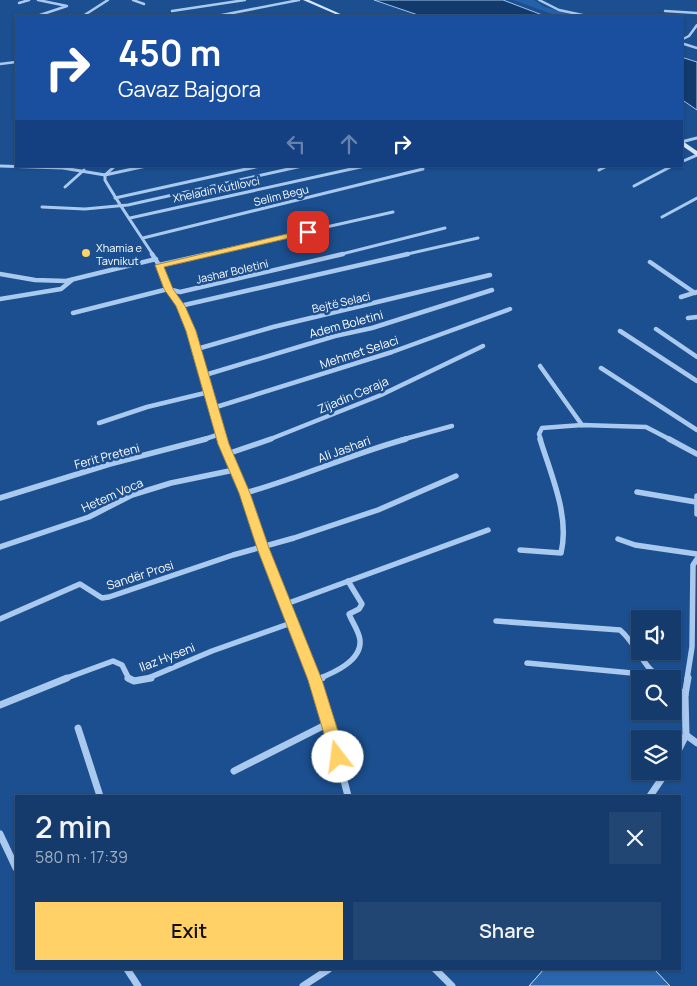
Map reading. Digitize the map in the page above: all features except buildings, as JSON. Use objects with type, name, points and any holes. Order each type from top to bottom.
[{"type":"street","points":[[18,3],[29,0]]},
{"type":"street","points":[[38,0],[67,6],[40,15]]},
{"type":"street","points":[[85,15],[108,0]]},
{"type":"street","points":[[133,0],[144,4]]},
{"type":"street","points":[[172,11],[245,0]]},
{"type":"street","points":[[222,15],[299,0]]},
{"type":"street","points":[[305,0],[340,15]]},
{"type":"street","points":[[539,0],[559,10],[582,15]]},
{"type":"street","points":[[665,11],[697,13]]},
{"type":"street","points":[[683,40],[697,25]]},
{"type":"street","points":[[683,43],[697,48]]},
{"type":"street","points":[[0,64],[15,62]]},
{"type":"street","points":[[683,142],[697,138]]},
{"type":"street","points":[[683,144],[697,155],[683,161]]},
{"type":"street","points":[[0,166],[15,166]]},
{"type":"street","points":[[38,167],[77,168],[105,175],[141,167]]},
{"type":"street","points":[[113,167],[105,175],[105,180],[156,259],[168,289],[180,306],[197,349],[227,454],[245,493],[263,548],[294,622],[315,680],[329,723],[348,795]]},
{"type":"street","points":[[115,198],[255,167]]},
{"type":"street","points":[[42,207],[86,209],[120,206],[297,167]]},
{"type":"street","name":"Xheladin Kutllovci","points":[[130,218],[360,167]]},
{"type":"street","points":[[599,170],[605,167]]},
{"type":"street","points":[[634,186],[670,167]]},
{"type":"street","name":"Selim Begu","points":[[142,238],[423,169]]},
{"type":"street","points":[[65,187],[84,170]]},
{"type":"street","points":[[662,217],[697,198]]},
{"type":"street","points":[[159,265],[392,212]]},
{"type":"street","name":"Jashar Boletini","points":[[73,313],[168,289],[180,292],[315,261],[445,228]]},
{"type":"street","points":[[180,306],[478,238]]},
{"type":"street","points":[[0,274],[35,280],[72,280],[156,259]]},
{"type":"street","points":[[650,262],[696,292]]},
{"type":"street","name":"Bejtë Selaci","points":[[197,349],[273,327],[490,274]]},
{"type":"street","points":[[0,299],[61,288],[72,280]]},
{"type":"street","name":"Adem Boletini","points":[[205,375],[335,336],[372,328],[492,290]]},
{"type":"street","points":[[681,297],[696,292]]},
{"type":"street","name":"Mehmet Selaci","points":[[213,408],[392,352],[510,309]]},
{"type":"street","points":[[688,318],[697,317]]},
{"type":"street","points":[[656,329],[697,357]]},
{"type":"street","points":[[620,331],[645,349],[697,380]]},
{"type":"street","name":"Zijadin Ceraja","points":[[227,454],[283,435],[381,395],[483,346]]},
{"type":"street","points":[[540,366],[582,424]]},
{"type":"street","points":[[602,368],[697,430]]},
{"type":"street","points":[[99,423],[209,392]]},
{"type":"street","points":[[520,550],[562,552],[564,538],[558,500],[539,431],[549,426],[582,424],[646,427],[697,454]]},
{"type":"street","name":"Ali Jashari","points":[[245,493],[282,482],[384,445],[452,426]]},
{"type":"street","name":"Ferit Preteni","points":[[0,498],[110,464],[220,434]]},
{"type":"street","name":"Hetem Voca","points":[[0,547],[89,517],[132,494],[171,483],[234,470]]},
{"type":"street","points":[[263,548],[378,510],[456,476]]},
{"type":"street","points":[[637,492],[696,502]]},
{"type":"street","points":[[697,496],[697,514]]},
{"type":"street","points":[[286,604],[488,530]]},
{"type":"street","points":[[618,539],[636,544],[697,554]]},
{"type":"street","name":"Sandër Prosi","points":[[0,619],[80,584],[102,598],[233,555],[263,548]]},
{"type":"street","points":[[681,745],[686,735],[686,695],[692,647],[693,564],[697,558]]},
{"type":"street","points":[[315,680],[339,670],[351,661],[359,649],[360,641],[349,614],[359,609],[362,604],[348,581]]},
{"type":"street","name":"Ilaz Hyseni","points":[[0,705],[93,667],[113,661],[122,665],[129,679],[134,681],[150,678],[212,651],[294,622]]},
{"type":"street","points":[[496,622],[620,630],[650,670]]},
{"type":"street","points":[[527,663],[631,673]]},
{"type":"street","points":[[681,692],[686,695]]},
{"type":"street","points":[[234,771],[329,723]]},
{"type":"street","points":[[78,728],[100,795]]},
{"type":"street","points":[[686,735],[697,744]]},
{"type":"street","points":[[651,795],[661,780]]},
{"type":"street","points":[[0,834],[15,866]]},
{"type":"street","points":[[128,970],[138,986]]},
{"type":"street","points":[[303,986],[327,970]]},
{"type":"street","points":[[436,970],[452,986]]},
{"type":"shaded area","points":[[374,0],[503,0],[542,15],[418,15]]},
{"type":"shaded area","points":[[513,0],[534,0],[545,7],[573,15],[555,15]]},
{"type":"shaded area","points":[[683,58],[697,62],[697,110],[683,100]]},
{"type":"place","name":"Xhamia e Tavnikut","points":[[86,253]]},
{"type":"route","points":[[308,232],[159,265],[168,289],[180,306],[191,331],[223,444],[245,493],[263,548],[294,622],[315,680],[338,757]]}]
